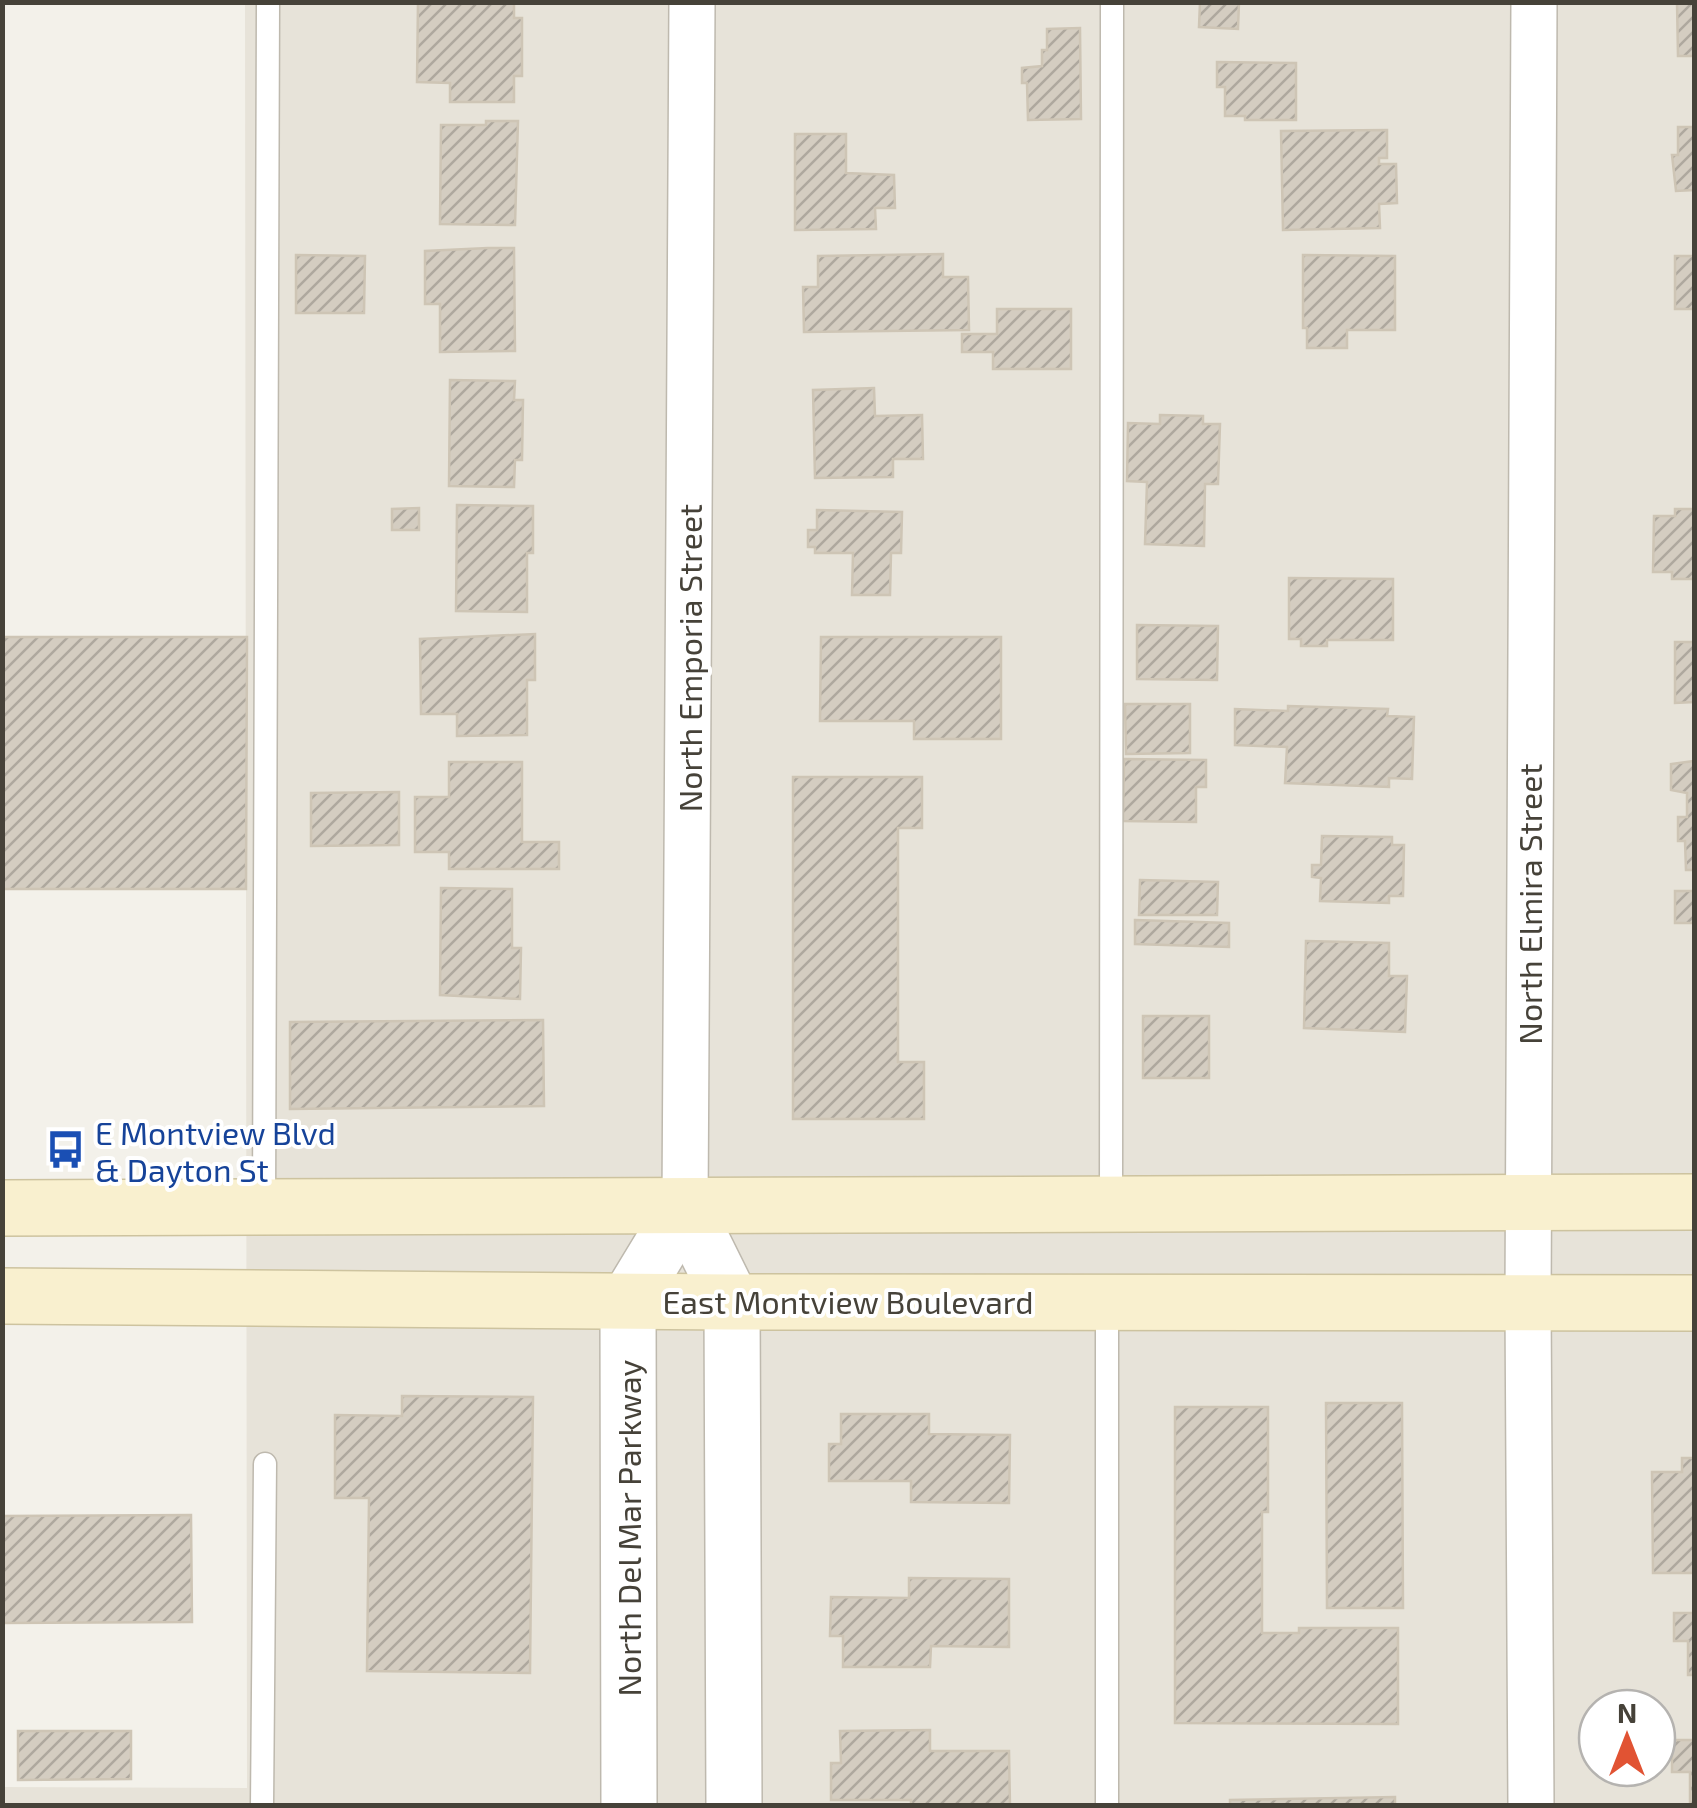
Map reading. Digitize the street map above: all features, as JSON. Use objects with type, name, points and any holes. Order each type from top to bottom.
[{"type":"main road","points":[[2,1208],[1694,1202]]},
{"type":"main road","name":"East Montview Boulevard","points":[[2,1296],[732,1302],[1694,1302]]},
{"type":"street","name":"North Emporia Street","points":[[692,2],[685,1206],[732,1302]]},
{"type":"street","name":"North Elmira Street","points":[[1531,1806],[1528,1203],[1534,2]]},
{"type":"street","points":[[628,1301],[685,1206]]},
{"type":"street","name":"North Del Mar Parkway","points":[[628,1301],[629,1806]]},
{"type":"street","points":[[732,1302],[734,1806]]},
{"type":"lane","points":[[264,1206],[268,2]]},
{"type":"lane","points":[[1111,1205],[1112,2]]},
{"type":"lane","points":[[1107,1301],[1108,1806]]},
{"type":"lane","points":[[262,1806],[265,1464]]},
{"type":"shaded area","points":[[245,3],[1694,3],[1694,1805],[3,1806],[3,1787],[247,1788]]},
{"type":"building","points":[[418,2],[514,2],[514,18],[522,18],[522,76],[514,76],[514,102],[450,102],[450,83],[417,82]]},
{"type":"building","points":[[1200,2],[1239,2],[1238,29],[1199,27]]},
{"type":"building","points":[[1677,2],[1694,2],[1694,56],[1678,56]]},
{"type":"building","points":[[1080,28],[1081,119],[1028,120],[1027,83],[1022,83],[1022,68],[1042,66],[1047,29]]},
{"type":"building","points":[[1217,62],[1296,63],[1296,120],[1225,116],[1225,87],[1217,87]]},
{"type":"building","points":[[486,121],[518,121],[515,225],[440,224],[441,125],[486,125]]},
{"type":"building","points":[[1678,127],[1694,127],[1694,190],[1676,191],[1672,155],[1678,155]]},
{"type":"building","points":[[1387,130],[1387,158],[1379,158],[1379,164],[1396,164],[1397,203],[1379,204],[1380,228],[1283,230],[1281,131]]},
{"type":"building","points":[[795,134],[846,134],[846,173],[894,175],[895,208],[875,208],[876,229],[795,230]]},
{"type":"building","points":[[514,248],[515,351],[440,352],[440,304],[425,304],[425,251]]},
{"type":"building","points":[[943,254],[943,277],[968,277],[969,330],[804,332],[803,287],[818,287],[818,256]]},
{"type":"building","points":[[296,255],[365,256],[364,313],[296,313]]},
{"type":"building","points":[[1303,255],[1395,256],[1395,330],[1347,330],[1347,348],[1307,348],[1307,328],[1303,328]]},
{"type":"building","points":[[1675,256],[1694,256],[1694,309],[1675,309]]},
{"type":"building","points":[[997,309],[1071,309],[1071,369],[993,369],[993,352],[962,352],[962,334],[997,334]]},
{"type":"building","points":[[450,380],[515,381],[514,400],[523,400],[522,460],[515,460],[514,487],[449,486]]},
{"type":"building","points":[[874,388],[875,416],[922,415],[923,459],[893,459],[893,477],[815,478],[813,390]]},
{"type":"building","points":[[1160,415],[1203,416],[1203,424],[1220,424],[1218,484],[1205,484],[1204,546],[1145,544],[1147,482],[1127,481],[1128,423],[1160,424]]},
{"type":"building","points":[[457,505],[533,506],[533,553],[527,553],[527,612],[456,611]]},
{"type":"building","points":[[419,508],[419,530],[392,530],[392,509]]},
{"type":"building","points":[[1675,509],[1694,509],[1694,579],[1672,579],[1672,572],[1653,572],[1654,516],[1675,516]]},
{"type":"building","points":[[817,510],[902,512],[901,553],[891,553],[890,595],[852,595],[853,553],[815,553],[815,547],[808,547],[808,530],[817,530]]},
{"type":"building","points":[[1289,578],[1393,579],[1393,640],[1327,640],[1327,646],[1301,646],[1301,639],[1289,639]]},
{"type":"building","points":[[1137,625],[1218,626],[1217,680],[1137,679]]},
{"type":"building","points":[[535,634],[535,680],[527,680],[527,735],[457,736],[457,714],[421,714],[420,639]]},
{"type":"building","points":[[2,637],[247,637],[246,889],[2,889]]},
{"type":"building","points":[[821,637],[1001,637],[1001,739],[914,739],[914,721],[820,721]]},
{"type":"building","points":[[1675,642],[1694,642],[1694,702],[1675,703]]},
{"type":"building","points":[[1125,704],[1190,704],[1190,753],[1126,754]]},
{"type":"building","points":[[1288,706],[1388,709],[1387,716],[1414,717],[1412,779],[1389,778],[1389,787],[1285,783],[1287,747],[1235,745],[1235,709],[1288,711]]},
{"type":"building","points":[[1124,759],[1206,760],[1206,787],[1196,787],[1196,822],[1123,821]]},
{"type":"building","points":[[1694,761],[1694,870],[1686,870],[1685,841],[1678,841],[1678,817],[1687,817],[1687,793],[1671,790],[1671,764]]},
{"type":"building","points":[[449,762],[522,762],[522,842],[559,842],[559,869],[449,869],[449,852],[415,852],[415,797],[449,797]]},
{"type":"building","points":[[793,777],[922,777],[922,828],[898,828],[898,1062],[924,1062],[924,1119],[793,1119]]},
{"type":"building","points":[[399,792],[399,845],[311,846],[311,793]]},
{"type":"building","points":[[1322,836],[1392,837],[1392,845],[1404,845],[1403,896],[1389,896],[1389,903],[1320,901],[1321,878],[1312,877],[1312,865],[1321,865]]},
{"type":"building","points":[[1140,880],[1218,882],[1217,915],[1139,915]]},
{"type":"building","points":[[441,888],[512,889],[512,948],[521,948],[520,999],[440,995]]},
{"type":"building","points":[[1675,891],[1694,891],[1694,923],[1675,923]]},
{"type":"building","points":[[1135,920],[1229,923],[1229,947],[1135,944]]},
{"type":"building","points":[[1306,941],[1389,943],[1389,976],[1407,976],[1405,1032],[1304,1028]]},
{"type":"building","points":[[1143,1016],[1209,1016],[1209,1078],[1143,1078]]},
{"type":"building","points":[[543,1020],[544,1106],[290,1109],[290,1022]]},
{"type":"building","points":[[402,1396],[533,1397],[530,1673],[367,1671],[369,1498],[335,1498],[335,1415],[402,1416]]},
{"type":"building","points":[[1326,1403],[1402,1403],[1403,1608],[1327,1608]]},
{"type":"building","points":[[1175,1407],[1268,1407],[1268,1512],[1262,1512],[1262,1633],[1299,1633],[1299,1628],[1398,1628],[1398,1724],[1175,1723]]},
{"type":"building","points":[[841,1414],[929,1414],[929,1434],[1010,1435],[1009,1503],[911,1502],[911,1481],[829,1481],[829,1444],[841,1444]]},
{"type":"building","points":[[1682,1458],[1694,1458],[1694,1573],[1653,1573],[1652,1472],[1682,1472]]},
{"type":"building","points":[[191,1515],[192,1622],[2,1623],[2,1516]]},
{"type":"building","points":[[909,1578],[1009,1579],[1009,1647],[931,1646],[930,1667],[843,1667],[843,1636],[830,1636],[831,1597],[909,1598]]},
{"type":"building","points":[[1674,1613],[1694,1613],[1694,1675],[1688,1675],[1688,1641],[1674,1641]]},
{"type":"building","points":[[930,1730],[930,1751],[1009,1751],[1010,1806],[911,1806],[911,1800],[831,1800],[831,1763],[841,1763],[840,1731]]},
{"type":"building","points":[[18,1731],[131,1731],[131,1779],[18,1780]]},
{"type":"building","points":[[1677,1740],[1694,1740],[1694,1805],[1690,1805],[1690,1772],[1677,1772]]},
{"type":"building","points":[[1395,1797],[1395,1806],[1230,1806],[1230,1800]]},
{"type":"place","name":"E Montview Blvd & Dayton St","points":[[65,1150]]}]
